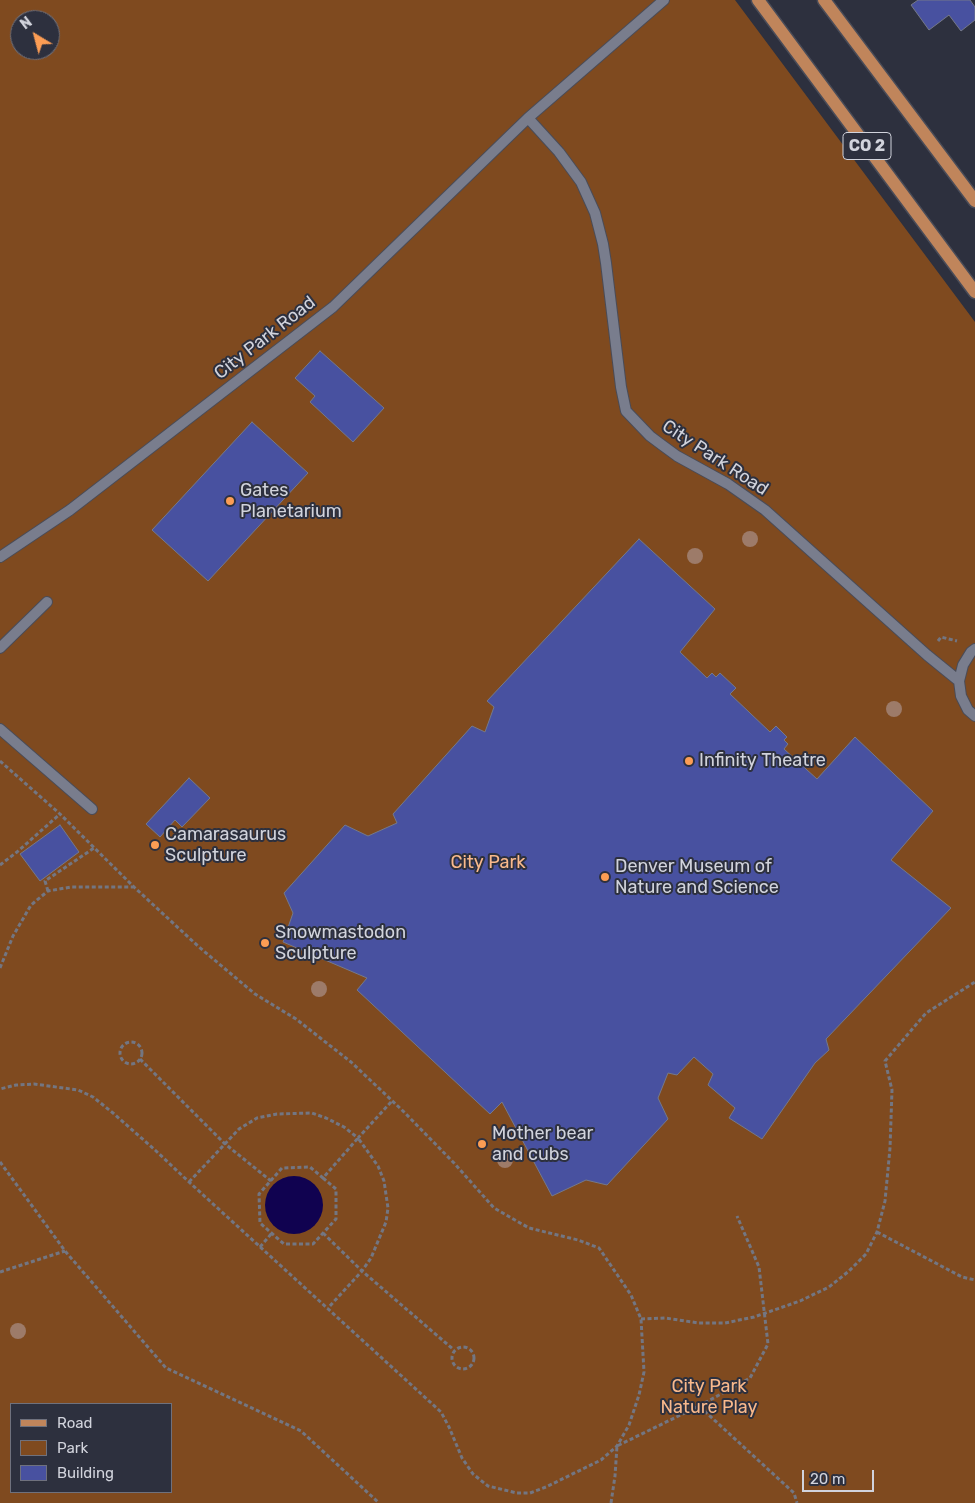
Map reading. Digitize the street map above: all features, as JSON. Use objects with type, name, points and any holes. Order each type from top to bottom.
[{"type":"main road","name":"CO 2","points":[[758,0],[975,292]]},
{"type":"main road","name":"CO 2","points":[[824,0],[975,201]]},
{"type":"lane","name":"City Park Road","points":[[0,558],[70,510],[333,306],[528,118],[664,0]]},
{"type":"lane","name":"City Park Road","points":[[528,118],[559,152],[581,182],[595,213],[606,263],[621,387],[626,411],[650,436],[677,456],[728,484],[765,510],[927,655],[959,681]]},
{"type":"lane","points":[[0,648],[47,602]]},
{"type":"lane","points":[[975,650],[971,652],[963,665],[959,681],[961,696],[968,710],[975,716]]},
{"type":"lane","points":[[0,729],[92,809]]},
{"type":"path","points":[[927,655],[941,637],[962,642]]},
{"type":"path","points":[[0,761],[60,814],[134,887],[199,947],[255,994],[296,1019],[351,1062],[454,1163],[494,1208],[529,1228],[578,1240],[599,1248],[631,1295],[641,1319],[644,1372],[629,1425],[617,1446],[611,1503]]},
{"type":"path","points":[[0,865],[60,814]]},
{"type":"path","points":[[48,891],[45,881],[94,848]]},
{"type":"path","points":[[0,968],[13,936],[31,905],[48,891],[71,887],[134,887]]},
{"type":"path","points":[[641,1319],[665,1318],[699,1323],[725,1323],[754,1317],[800,1301],[828,1287],[849,1271],[866,1254],[877,1232],[885,1201],[890,1148],[892,1090],[885,1061],[926,1013],[975,982]]},
{"type":"path","points":[[131,1042],[136,1044],[142,1051],[140,1059],[132,1064],[126,1062],[121,1056],[122,1048],[131,1042]]},
{"type":"path","points":[[140,1059],[224,1143],[271,1181]]},
{"type":"path","points":[[0,1089],[16,1085],[34,1084],[78,1090],[93,1097],[155,1150],[441,1412],[462,1458],[473,1474],[488,1486],[516,1493],[530,1493],[546,1487],[600,1460],[617,1446],[699,1406],[750,1378],[768,1344],[758,1267],[737,1216]]},
{"type":"path","points":[[323,1178],[392,1101]]},
{"type":"path","points":[[189,1182],[224,1143],[239,1129],[257,1118],[277,1114],[312,1113],[344,1127],[358,1138],[378,1166],[384,1181],[388,1208],[386,1222],[376,1247],[362,1271],[328,1308]]},
{"type":"path","points":[[0,1162],[65,1251],[166,1368],[301,1431],[379,1503]]},
{"type":"path","points":[[310,1167],[336,1189],[336,1219],[313,1244],[284,1244],[260,1223],[259,1194],[271,1181],[282,1168],[310,1167]]},
{"type":"path","points":[[877,1232],[962,1278],[975,1280]]},
{"type":"path","points":[[323,1233],[362,1271],[454,1350]]},
{"type":"path","points":[[260,1247],[272,1234]]},
{"type":"path","points":[[0,1272],[65,1251]]},
{"type":"path","points":[[461,1346],[470,1348],[474,1356],[471,1365],[460,1369],[454,1365],[451,1357],[454,1350],[461,1346]]},
{"type":"path","points":[[699,1406],[794,1493],[797,1503]]},
{"type":"green space","name":"City Park","points":[[0,0],[735,0],[975,322],[975,1503],[0,1503]]},
{"type":"shaded area","points":[[294,1176],[305,1178],[318,1189],[323,1205],[321,1216],[310,1229],[294,1234],[283,1232],[270,1221],[265,1205],[267,1194],[278,1181]]},
{"type":"building","points":[[918,0],[970,0],[975,7],[975,20],[961,31],[949,15],[929,30],[911,5]]},
{"type":"building","points":[[320,351],[384,408],[353,442],[310,402],[315,396],[295,378]]},
{"type":"building","name":"Gates Planetarium","points":[[252,422],[308,473],[208,581],[152,530]]},
{"type":"building","name":"Denver Museum of Nature and Science","points":[[639,539],[715,609],[680,652],[707,678],[712,673],[716,677],[720,673],[736,688],[730,694],[770,732],[776,726],[787,737],[784,740],[788,744],[784,749],[817,779],[855,737],[933,811],[891,860],[951,908],[826,1039],[829,1050],[815,1063],[762,1139],[729,1118],[735,1108],[708,1085],[713,1074],[694,1057],[677,1075],[668,1073],[658,1098],[668,1119],[607,1185],[586,1180],[552,1196],[502,1102],[490,1114],[357,990],[367,978],[283,942],[293,913],[284,893],[345,825],[368,836],[397,823],[393,814],[472,726],[485,732],[494,707],[487,701]]},
{"type":"building","points":[[189,778],[210,798],[182,827],[175,820],[160,837],[146,824]]},
{"type":"building","points":[[60,825],[79,852],[40,881],[20,854]]},
{"type":"place","name":"Gates Planetarium","points":[[230,501]]},
{"type":"place","name":"Infinity Theatre","points":[[689,761]]},
{"type":"place","name":"Camarasaurus Sculpture","points":[[155,845]]},
{"type":"place","name":"Denver Museum of Nature and Science","points":[[605,877]]},
{"type":"place","name":"Snowmastodon Sculpture","points":[[265,943]]},
{"type":"place","name":"Mother bear and cubs","points":[[482,1144]]},
{"type":"park label","name":"City Park Nature Play","points":[[709,1397]]}]
